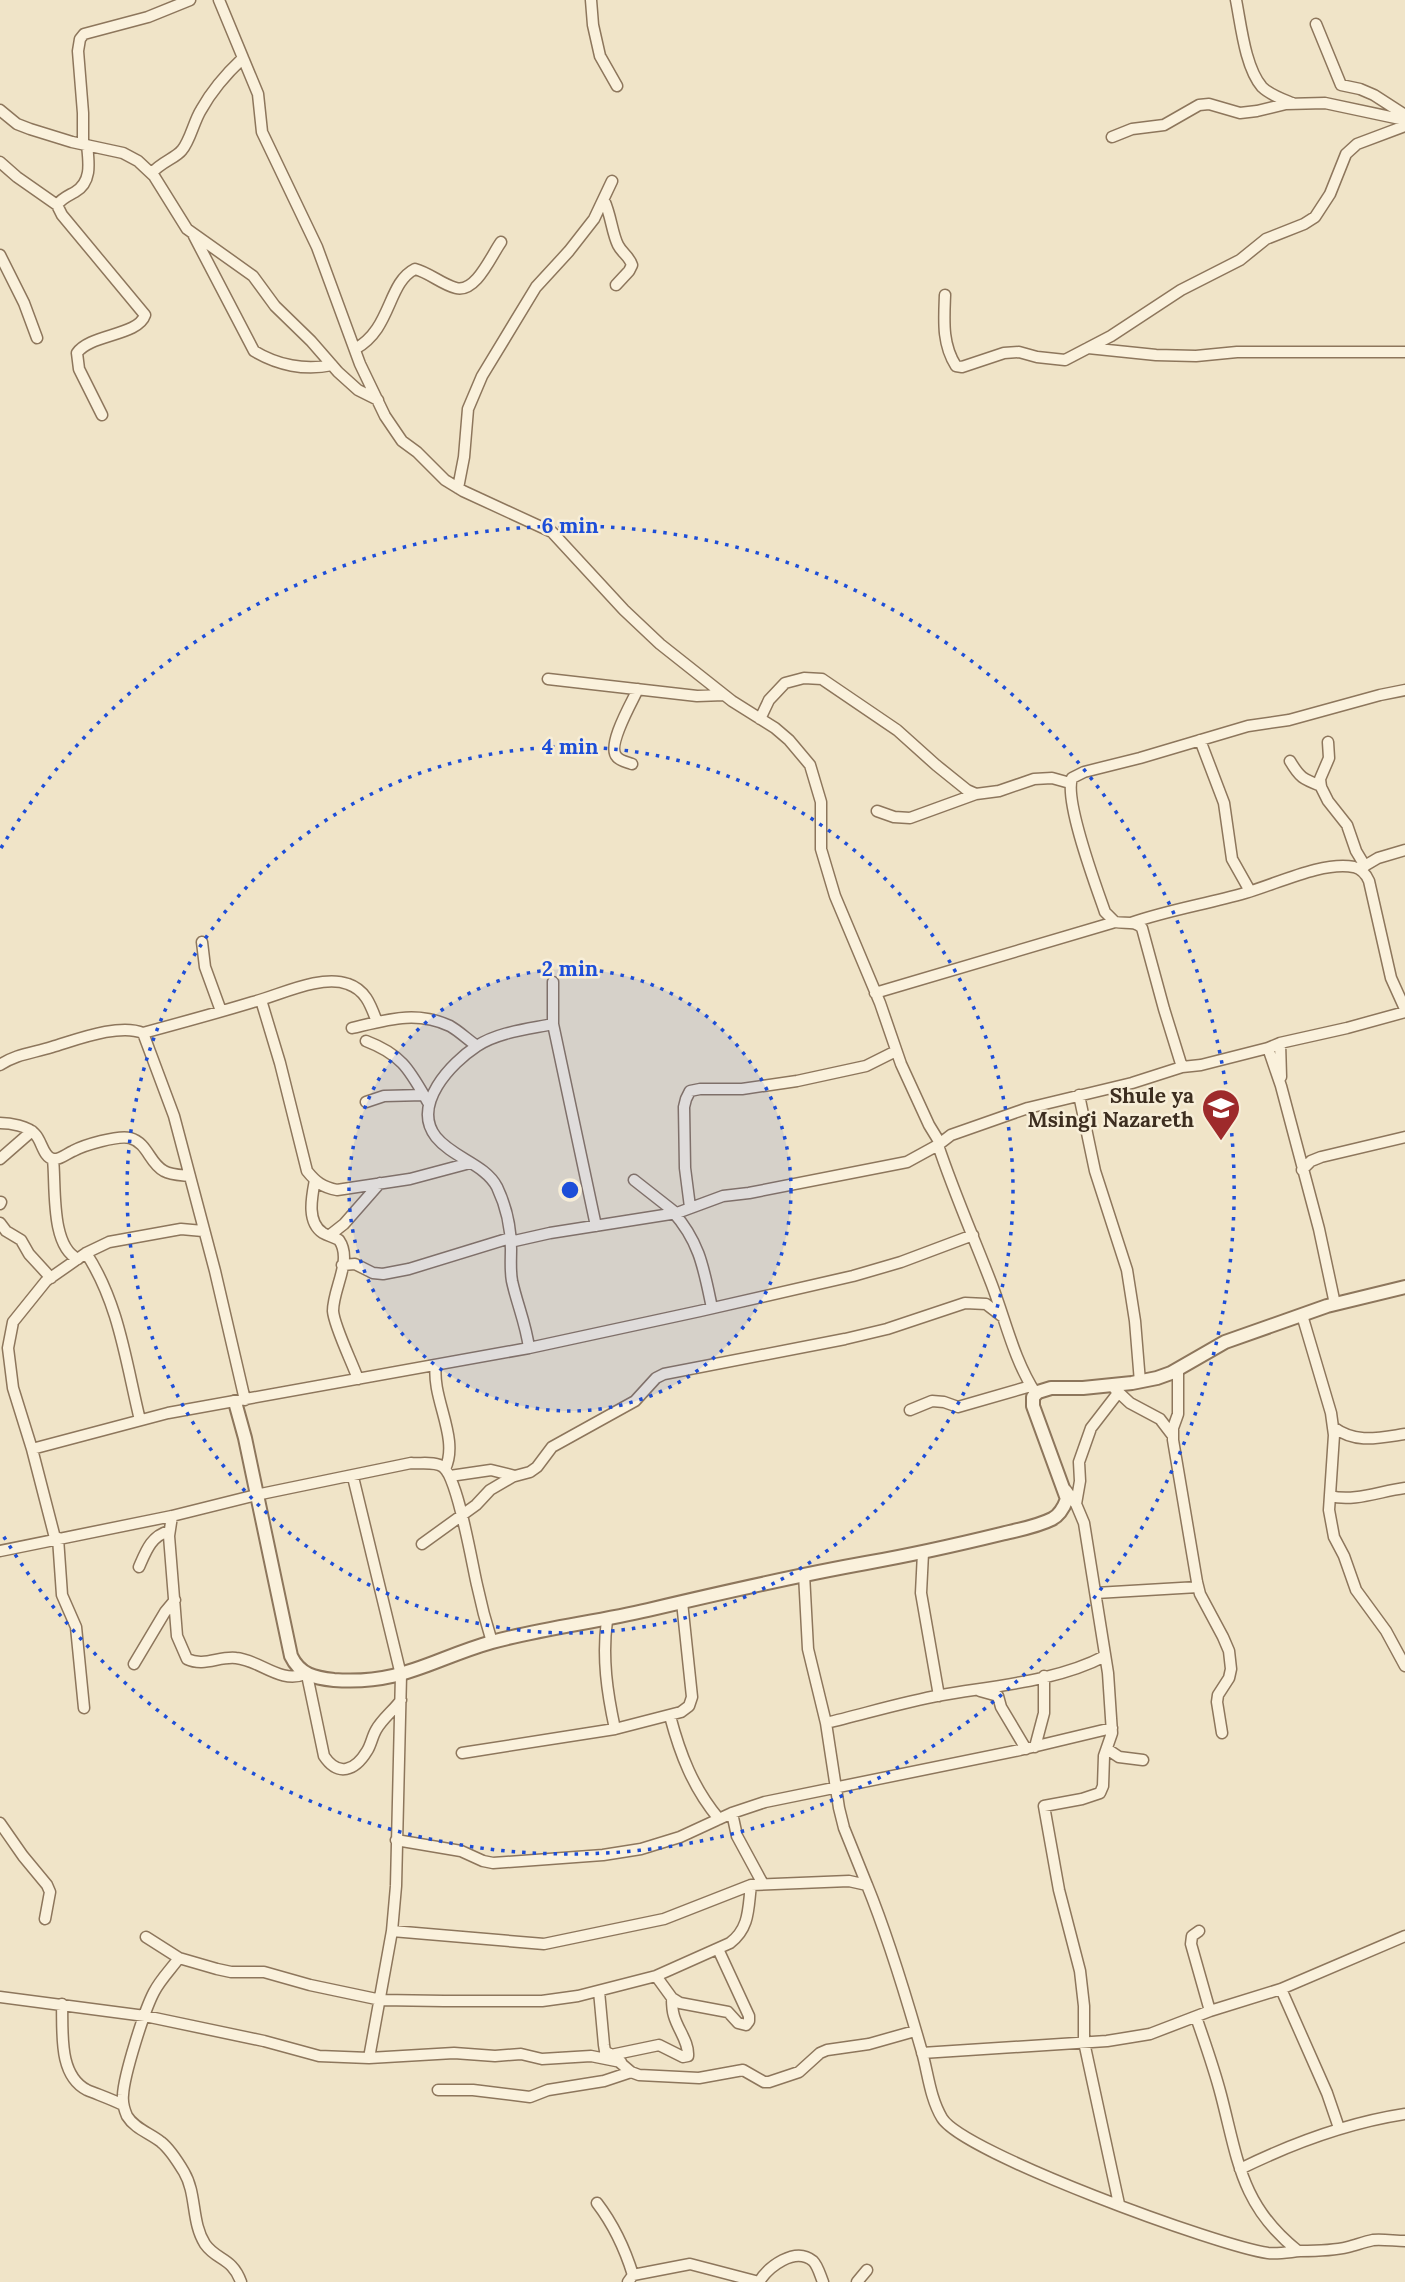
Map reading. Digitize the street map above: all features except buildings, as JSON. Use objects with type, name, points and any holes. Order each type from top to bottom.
[{"type":"street","points":[[57,205],[61,199],[86,183],[89,172],[78,51],[80,39],[84,34],[115,28],[190,0]]},
{"type":"street","points":[[173,1516],[169,1531],[177,1636],[187,1659],[206,1662],[237,1658],[289,1677],[306,1674],[356,1682],[401,1675],[492,1642],[607,1620],[804,1574],[923,1553],[1029,1527],[1053,1518],[1063,1509],[1068,1499],[1033,1406],[1033,1390],[1012,1347],[1003,1317],[955,1196],[939,1144],[896,1051],[835,896],[824,861],[820,838],[821,802],[810,765],[789,740],[694,673],[642,627],[552,532],[458,488],[445,480],[402,441],[385,416],[355,349],[317,247],[262,132],[258,94],[219,0]]},
{"type":"street","points":[[591,0],[600,56],[617,86]]},
{"type":"street","points":[[1236,0],[1247,55],[1257,80],[1269,93],[1294,103]]},
{"type":"street","points":[[1316,24],[1341,85],[1367,92],[1405,114]]},
{"type":"street","points":[[152,173],[162,162],[183,150],[209,97],[226,74],[243,58]]},
{"type":"street","points":[[1112,137],[1132,130],[1164,125],[1199,105],[1209,104],[1240,113],[1294,103],[1325,103],[1405,120]]},
{"type":"street","points":[[0,110],[17,124],[30,130],[123,153],[138,161],[152,173],[187,229],[253,276],[275,306],[312,341],[332,365],[358,390],[378,400]]},
{"type":"street","points":[[945,295],[944,331],[956,366],[962,367],[1004,353],[1019,352],[1065,360],[1138,320],[1181,290],[1240,260],[1266,239],[1304,224],[1315,216],[1330,194],[1351,148],[1405,126]]},
{"type":"street","points":[[0,162],[57,205],[62,215],[145,315],[139,324],[86,344],[77,353],[79,369],[102,415]]},
{"type":"street","points":[[458,488],[468,409],[482,376],[536,287],[583,235],[612,181]]},
{"type":"street","points":[[604,200],[619,247],[629,256],[632,264],[616,285]]},
{"type":"street","points":[[192,233],[254,351],[291,366],[332,365]]},
{"type":"street","points":[[355,349],[371,338],[382,323],[406,274],[415,269],[457,289],[469,287],[477,281],[501,242]]},
{"type":"street","points":[[0,255],[24,303],[37,338]]},
{"type":"street","points":[[1088,348],[1196,356],[1237,352],[1405,352]]},
{"type":"street","points":[[760,719],[769,700],[785,683],[804,678],[822,679],[897,730],[936,765],[976,794]]},
{"type":"street","points":[[548,679],[708,697],[724,695]]},
{"type":"street","points":[[632,764],[618,759],[614,742],[638,689]]},
{"type":"street","points":[[1115,922],[1105,912],[1093,876],[1069,789],[1072,778],[1084,772],[1248,726],[1289,720],[1405,690]]},
{"type":"street","points":[[1200,740],[1224,803],[1232,859],[1250,891]]},
{"type":"street","points":[[342,1265],[355,1264],[373,1273],[383,1274],[510,1240],[675,1213],[723,1196],[749,1194],[907,1162],[951,1135],[993,1119],[1132,1083],[1182,1067],[1201,1065],[1405,1011],[1391,978],[1369,881],[1347,825],[1328,801],[1321,786],[1320,779],[1329,758],[1328,743]]},
{"type":"street","points":[[1290,761],[1298,775],[1321,786]]},
{"type":"street","points":[[877,811],[894,817],[910,818],[976,794],[1034,779],[1052,778],[1070,783]]},
{"type":"street","points":[[1130,923],[1308,873],[1334,867],[1362,867],[1386,854],[1405,850]]},
{"type":"street","points":[[875,993],[1115,922],[1139,924],[1145,934],[1182,1067]]},
{"type":"street","points":[[202,942],[205,967],[221,1011]]},
{"type":"street","points":[[0,1065],[18,1055],[86,1037],[126,1030],[143,1032],[304,986],[332,982],[346,983],[364,995],[377,1022]]},
{"type":"street","points":[[553,982],[553,1024],[596,1226]]},
{"type":"street","points":[[261,1000],[307,1171],[314,1180],[326,1188],[337,1190],[410,1179],[470,1163]]},
{"type":"street","points":[[352,1028],[407,1016],[429,1019],[451,1027],[477,1046]]},
{"type":"street","points":[[426,1100],[443,1077],[477,1046],[512,1033],[553,1024]]},
{"type":"street","points":[[143,1032],[174,1116],[215,1270],[256,1495],[291,1656],[295,1665],[306,1674],[324,1756],[331,1767],[339,1770],[351,1768],[366,1752],[375,1732],[401,1700]]},
{"type":"street","points":[[366,1041],[386,1048],[402,1062],[426,1100],[429,1122],[434,1134],[444,1145],[490,1176],[495,1184],[505,1209],[512,1279],[526,1326],[529,1348]]},
{"type":"street","points":[[1280,1043],[1281,1086]]},
{"type":"street","points":[[1268,1048],[1281,1086],[1329,1267],[1335,1304]]},
{"type":"street","points":[[690,1207],[685,1168],[684,1107],[690,1091],[742,1089],[797,1081],[866,1066],[896,1051]]},
{"type":"street","points":[[1079,1095],[1095,1171],[1127,1270],[1140,1382]]},
{"type":"street","points":[[366,1102],[384,1096],[426,1100]]},
{"type":"street","points":[[0,1123],[9,1123],[32,1131],[46,1155],[53,1159]]},
{"type":"street","points":[[0,1159],[32,1131]]},
{"type":"street","points":[[1302,1170],[1316,1158],[1405,1137]]},
{"type":"street","points":[[53,1159],[82,1147],[129,1138],[145,1146],[160,1169],[167,1173],[190,1176]]},
{"type":"street","points":[[1298,1154],[1316,1158]]},
{"type":"street","points":[[53,1159],[59,1228],[70,1253],[82,1256],[104,1286],[112,1306],[140,1420]]},
{"type":"street","points":[[314,1180],[312,1214],[322,1232],[342,1243],[344,1250],[333,1311],[358,1379]]},
{"type":"street","points":[[634,1181],[675,1213],[684,1225],[698,1250],[712,1308]]},
{"type":"street","points":[[330,1236],[380,1183]]},
{"type":"street","points":[[0,1223],[6,1231],[20,1240],[51,1278]]},
{"type":"street","points":[[84,1708],[78,1637],[62,1595],[56,1538],[32,1449],[5,1368],[13,1322],[51,1278],[82,1256],[109,1242],[146,1234],[181,1230],[203,1231]]},
{"type":"street","points":[[32,1449],[140,1420],[529,1348],[853,1276],[901,1262],[972,1235]]},
{"type":"street","points":[[910,1410],[932,1401],[958,1407],[1051,1388],[1115,1389],[1157,1378],[1225,1342],[1335,1304],[1405,1287]]},
{"type":"street","points":[[422,1544],[476,1505],[490,1490],[537,1467],[546,1453],[564,1438],[635,1401],[656,1378],[664,1374],[845,1339],[887,1329],[965,1303],[986,1304],[1003,1317]]},
{"type":"street","points":[[1302,1315],[1324,1383],[1333,1427],[1330,1518],[1334,1537],[1356,1590],[1386,1632],[1405,1666]]},
{"type":"street","points":[[436,1365],[435,1382],[448,1442],[447,1473],[462,1516],[492,1642]]},
{"type":"street","points":[[1178,1369],[1178,1414],[1173,1436],[1191,1556],[1198,1587],[1229,1651],[1231,1669],[1217,1695],[1222,1733]]},
{"type":"street","points":[[1115,1389],[1142,1410],[1160,1419],[1173,1436]]},
{"type":"street","points":[[1076,1504],[1080,1481],[1079,1462],[1091,1428],[1115,1389]]},
{"type":"street","points":[[1333,1427],[1345,1436],[1361,1439],[1405,1434]]},
{"type":"street","points":[[0,1551],[411,1463],[435,1464],[447,1473],[491,1470],[515,1476]]},
{"type":"street","points":[[353,1476],[401,1675],[392,1931],[369,2058]]},
{"type":"street","points":[[1330,1496],[1353,1498],[1405,1488]]},
{"type":"street","points":[[1065,1490],[1076,1504],[1084,1523],[1105,1656],[1112,1728],[1100,1793],[1044,1806],[1059,1890],[1083,1989],[1084,2042],[1119,2204]]},
{"type":"street","points":[[139,1567],[153,1541],[169,1531]]},
{"type":"street","points":[[923,1553],[921,1593],[939,1696]]},
{"type":"street","points":[[804,1574],[808,1649],[826,1723],[844,1828],[891,1953],[942,2119],[956,2131],[1033,2171],[1259,2252],[1334,2250],[1373,2240],[1405,2241]]},
{"type":"street","points":[[1096,1593],[1198,1587]]},
{"type":"street","points":[[134,1664],[175,1600]]},
{"type":"street","points":[[462,1753],[615,1730],[670,1716],[689,1706],[692,1698],[682,1602]]},
{"type":"street","points":[[607,1620],[603,1646],[604,1667],[615,1730]]},
{"type":"street","points":[[826,1723],[939,1696],[1082,1667],[1105,1656]]},
{"type":"street","points":[[1030,1748],[1044,1713],[1044,1676]]},
{"type":"street","points":[[976,1690],[998,1696],[1001,1707],[1030,1748]]},
{"type":"street","points":[[670,1716],[696,1787],[719,1819]]},
{"type":"street","points":[[396,1840],[461,1851],[483,1861],[507,1863],[603,1855],[641,1849],[680,1837],[732,1813],[765,1802],[1030,1748],[1112,1728]]},
{"type":"street","points":[[1107,1749],[1119,1757],[1143,1760]]},
{"type":"street","points":[[732,1813],[737,1836],[763,1884]]},
{"type":"street","points":[[0,1823],[47,1885],[50,1892],[45,1919]]},
{"type":"street","points":[[392,1931],[524,1944],[553,1943],[664,1919],[751,1885],[849,1881],[867,1885]]},
{"type":"street","points":[[146,1937],[179,1958],[217,1969],[231,1972],[264,1972],[381,2000],[542,2001],[599,1991],[656,1976],[718,1949],[740,1935],[745,1924],[751,1885]]},
{"type":"street","points":[[1199,1931],[1192,1936],[1191,1944],[1210,2011]]},
{"type":"street","points":[[922,2053],[1084,2042],[1150,2034],[1210,2011],[1281,1989],[1405,1936]]},
{"type":"street","points":[[656,1976],[672,1998],[680,2003],[728,2012],[743,2025],[750,2021],[718,1949]]},
{"type":"street","points":[[179,1958],[156,1989],[145,2016],[126,2078],[122,2105],[132,2123],[162,2142],[184,2172],[205,2244],[231,2264],[241,2282]]},
{"type":"street","points":[[1281,1989],[1327,2093],[1339,2128]]},
{"type":"street","points":[[599,1991],[605,2051],[631,2072],[647,2076],[699,2078],[743,2070],[769,2082],[799,2072],[827,2050],[869,2044],[915,2031]]},
{"type":"street","points":[[1,1998],[145,2016],[264,2041],[319,2056],[369,2058],[454,2053],[495,2056],[521,2054],[542,2059],[591,2056],[621,2063]]},
{"type":"street","points":[[611,2055],[659,2045],[683,2057],[688,2056],[686,2044],[673,2015],[672,1998]]},
{"type":"street","points":[[62,2004],[65,2057],[72,2076],[87,2090],[122,2105]]},
{"type":"street","points":[[1196,2017],[1246,2188],[1277,2233],[1298,2251]]},
{"type":"street","points":[[438,2090],[473,2090],[530,2097],[548,2090],[614,2079],[631,2072]]},
{"type":"street","points":[[1240,2169],[1303,2140],[1339,2128],[1405,2114]]},
{"type":"street","points":[[597,2203],[611,2222],[631,2278],[690,2264],[759,2282],[768,2270],[787,2258],[803,2256],[815,2264],[823,2282]]},
{"type":"street","points":[[856,2282],[867,2270]]},
{"type":"place","name":"Shule ya Msingi Nazareth","points":[[1221,1142]]}]
